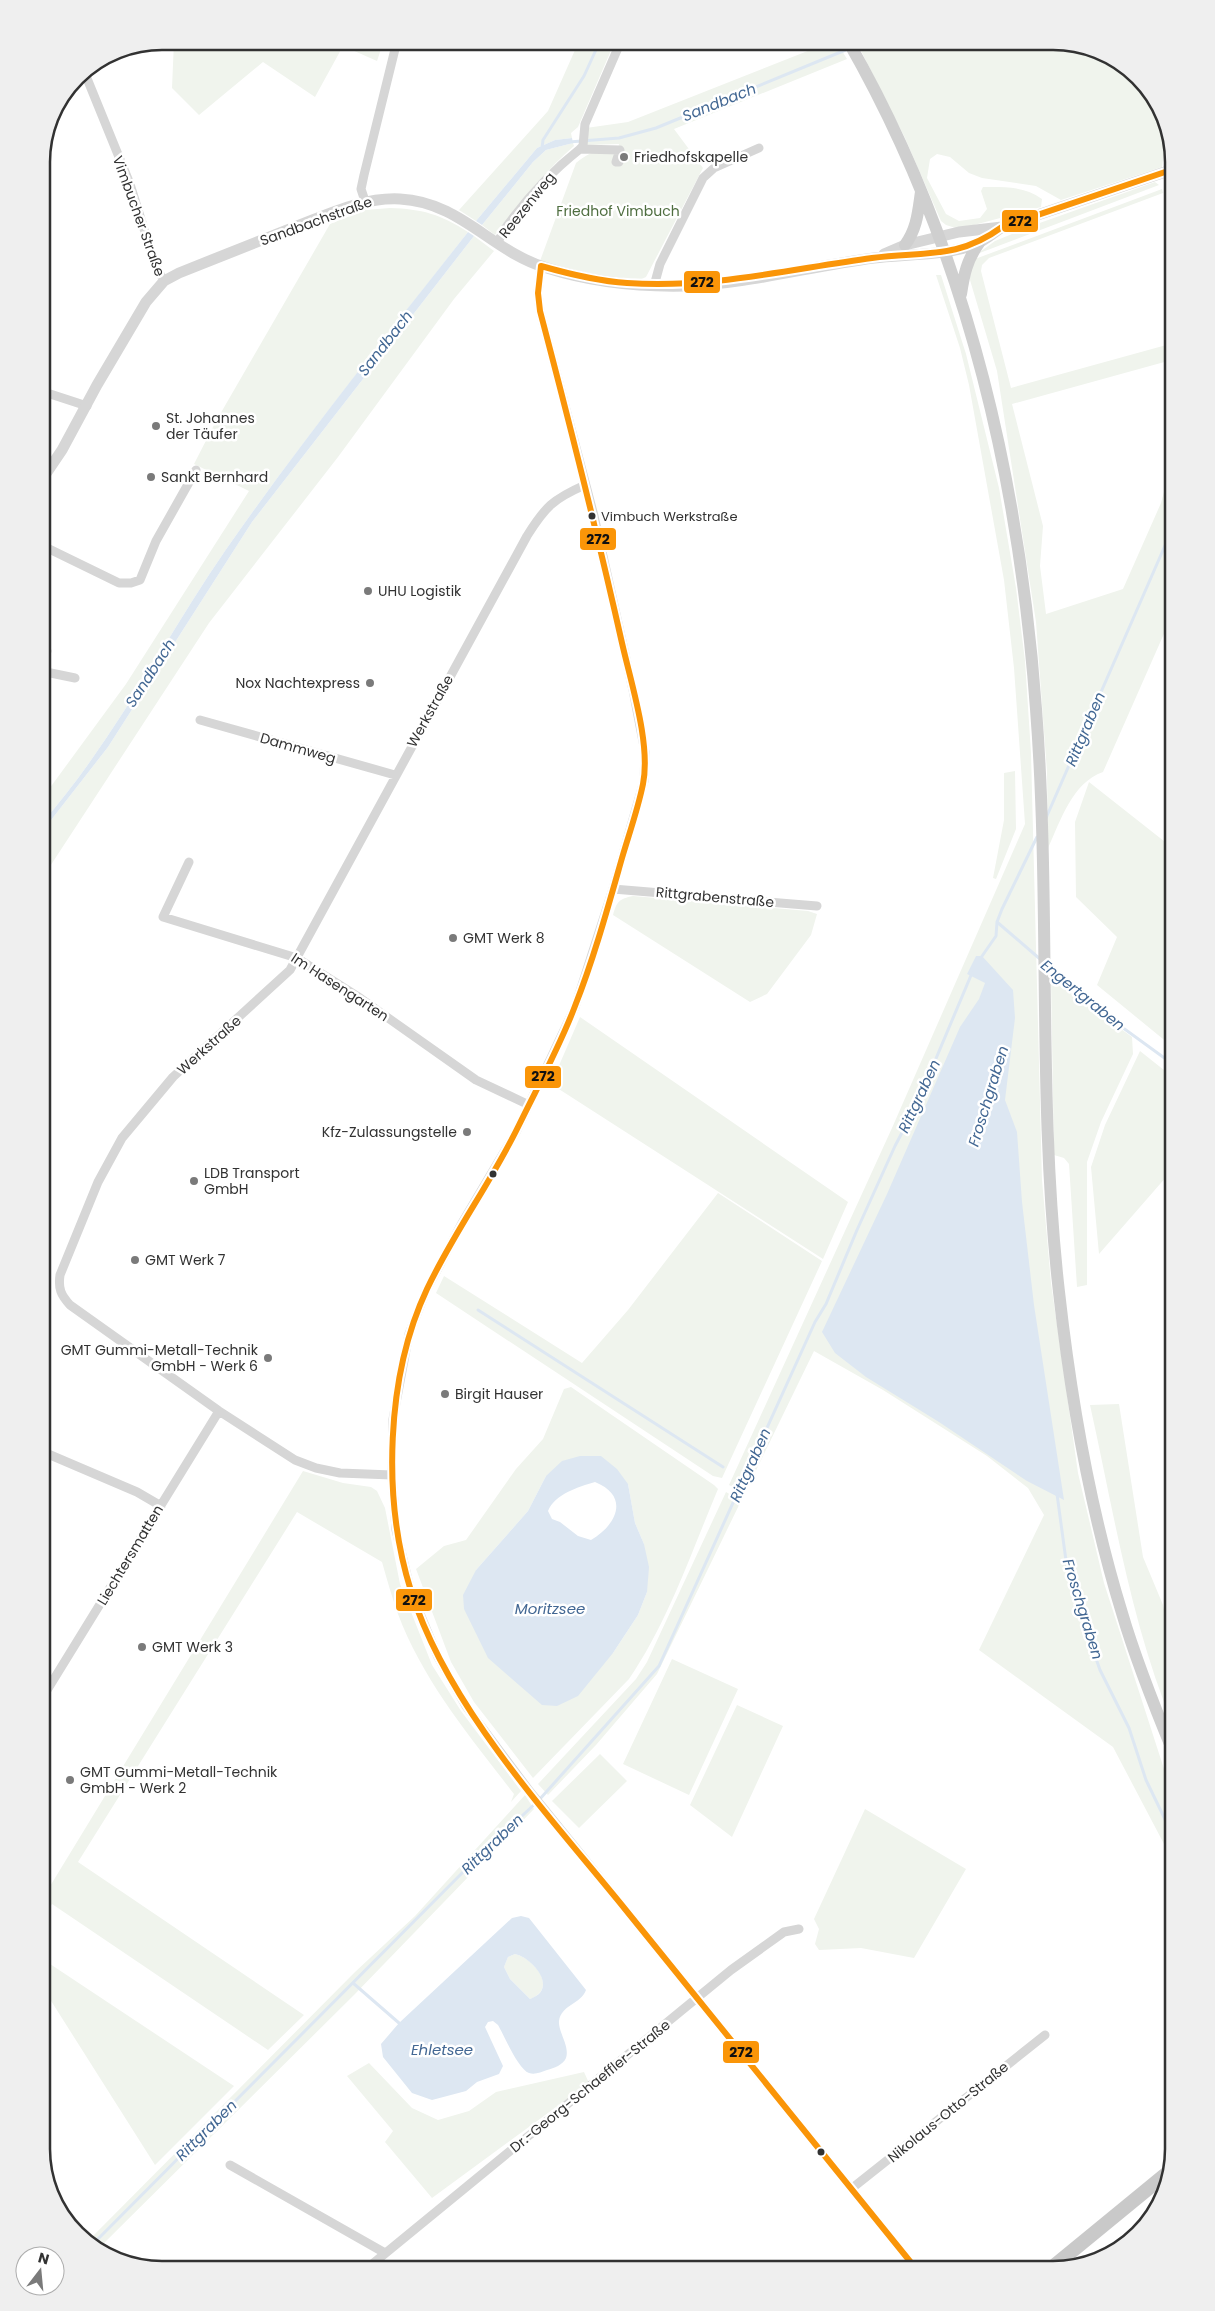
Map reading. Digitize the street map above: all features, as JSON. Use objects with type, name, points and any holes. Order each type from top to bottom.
[{"type":"main road","points":[[852,50],[921,192],[944,251],[961,299],[984,378],[1008,483],[1024,593],[1036,708],[1042,843],[1050,1177],[1057,1270],[1067,1357],[1094,1507],[1122,1616],[1147,1688],[1165,1732]]},
{"type":"main road","points":[[905,245],[913,234],[917,222],[921,192]]},
{"type":"main road","points":[[961,299],[964,269],[979,242]]},
{"type":"main road","points":[[1061,2261],[1161,2178]]},
{"type":"street","points":[[365,201],[361,189],[395,50]]},
{"type":"street","points":[[616,50],[587,120],[582,144],[620,150],[616,162],[618,162]]},
{"type":"street","name":"Vimbucher Straße","points":[[50,469],[146,302],[164,281],[155,264],[130,184],[87,79]]},
{"type":"street","name":"Reezenweg","points":[[492,240],[506,228],[554,170],[582,144]]},
{"type":"street","points":[[654,286],[660,264],[703,178],[714,168],[759,148]]},
{"type":"street","points":[[1002,227],[1165,172]]},
{"type":"street","name":"Sandbachstraße","points":[[164,281],[179,273],[365,201],[391,199],[418,201],[448,210],[492,240],[541,266],[603,280],[654,286],[687,286],[740,280],[874,258],[922,255],[979,242],[1002,227]]},
{"type":"street","name":"Sandbachstraße","points":[[874,258],[905,245],[959,232],[1002,227]]},
{"type":"street","points":[[541,266],[538,293],[540,311],[585,485],[633,690],[646,752],[644,781],[576,1007],[516,1132],[450,1244],[426,1291],[409,1334],[393,1419],[392,1475],[396,1530],[411,1592],[438,1657],[466,1706],[542,1806],[910,2261]]},
{"type":"street","points":[[50,395],[86,406]]},
{"type":"street","points":[[50,549],[119,582],[131,583],[140,580],[156,541],[196,470]]},
{"type":"street","name":"Werkstraße","points":[[392,1475],[340,1473],[302,1463],[219,1410],[70,1305],[61,1295],[60,1275],[98,1182],[122,1138],[173,1077],[283,976],[297,958],[395,775],[527,536],[541,514],[555,499],[585,485]]},
{"type":"street","points":[[50,673],[75,678]]},
{"type":"street","name":"Dammweg","points":[[200,720],[395,775]]},
{"type":"street","name":"Im Hasengarten","points":[[189,862],[163,917],[297,958],[357,996],[476,1080],[529,1105]]},
{"type":"street","name":"Rittgrabenstraße","points":[[613,889],[817,906]]},
{"type":"street","name":"Liechtersmatten","points":[[50,1685],[219,1410]]},
{"type":"street","points":[[50,1455],[137,1492],[161,1506]]},
{"type":"street","name":"Dr.-Georg-Schaeffler-Straße","points":[[376,2261],[731,1970],[784,1932],[799,1929]]},
{"type":"street","name":"Nikolaus-Otto-Straße","points":[[852,2189],[1045,2035]]},
{"type":"street","points":[[230,2165],[385,2253]]},
{"type":"green space","points":[[174,50],[341,50],[315,97],[263,62],[199,115],[172,88]]},
{"type":"green space","points":[[352,50],[381,50],[377,61]]},
{"type":"green space","points":[[575,50],[611,50],[578,127],[571,133],[572,138],[555,140],[537,148],[476,221],[459,210],[548,111]]},
{"type":"green space","name":"Friedhof Vimbuch","points":[[810,50],[842,50],[847,59],[674,129],[703,168],[646,277],[624,281],[609,279],[540,261],[576,163],[595,152],[617,154],[619,144],[586,145],[586,128],[628,122]]},
{"type":"green space","points":[[861,50],[1061,50],[1089,56],[1103,61],[1115,69],[1127,78],[1142,94],[1157,119],[1164,152],[1162,167],[1061,200],[1036,186],[982,178],[969,173],[950,157],[937,154],[930,159],[927,178],[946,214],[959,221],[980,218],[987,209],[981,191],[983,187],[1021,189],[1042,199],[1041,207],[959,229],[946,225],[941,221],[905,138]]},
{"type":"green space","points":[[573,143],[574,146],[542,177],[495,235],[482,225],[533,162],[546,150]]},
{"type":"green space","points":[[1155,182],[1159,185],[977,254],[995,241],[1034,225]]},
{"type":"green space","points":[[1162,189],[1163,193],[989,258],[982,265],[981,271],[1011,388],[1165,345],[1165,362],[1012,404],[1043,526],[1040,566],[1046,614],[1123,589],[1161,503],[1165,488],[1165,631],[1103,772],[1092,777],[1075,793],[1048,848],[1047,772],[1036,622],[997,371],[970,280],[970,270],[975,259]]},
{"type":"green space","points":[[390,208],[421,211],[448,221],[468,232],[256,507],[204,583],[116,724],[68,792],[50,813],[50,788],[126,684],[249,491],[194,464],[215,423],[330,224],[365,210]]},
{"type":"green space","points":[[474,236],[494,251],[454,299],[338,457],[209,623],[50,866],[50,821],[108,747],[252,522]]},
{"type":"green space","points":[[936,275],[941,275],[966,354],[999,488],[1016,588],[1025,661],[1031,753],[1042,1180],[1051,1283],[1078,1473],[1104,1583],[1165,1771],[1165,1846],[1113,1747],[979,1650],[1044,1515],[1028,1488],[987,1456],[883,1390],[814,1351],[745,1493],[729,1485],[892,1128],[1025,824],[1014,668],[1004,580],[969,385],[960,348]]},
{"type":"green space","points":[[1015,771],[1016,829],[996,879],[993,878],[1004,820],[1004,773]]},
{"type":"green space","points":[[1089,782],[1165,842],[1165,1041],[1097,985],[1117,937],[1076,897],[1075,822]]},
{"type":"green space","points":[[633,896],[808,911],[817,914],[811,935],[767,994],[750,1002],[613,915],[619,901]]},
{"type":"green space","points":[[1051,978],[1132,1037],[1133,1054],[1101,1122],[1087,1162],[1087,1285],[1077,1287],[1069,1164],[1064,1158],[1054,1155]]},
{"type":"green space","points":[[580,1017],[848,1202],[823,1259],[551,1084]]},
{"type":"green space","points":[[1140,1051],[1165,1071],[1165,1178],[1099,1254],[1091,1167],[1105,1125]]},
{"type":"green space","points":[[718,1193],[822,1261],[722,1478],[713,1476],[436,1293],[444,1276],[582,1363],[628,1310]]},
{"type":"green space","points":[[571,1387],[718,1489],[667,1611],[656,1634],[629,1679],[533,1778],[474,1702],[451,1662],[416,1569],[444,1546],[466,1540],[516,1469],[543,1439],[564,1389]],"holes":[[[546,1476],[628,1484],[635,1523],[644,1544],[647,1592],[638,1615],[613,1653],[476,1570],[528,1511]]]},
{"type":"green space","points":[[1119,1404],[1143,1557],[1165,1614],[1165,1704],[1146,1649],[1135,1609],[1090,1405]]},
{"type":"green space","points":[[303,1471],[343,1483],[371,1487],[377,1491],[385,1508],[400,1584],[432,1665],[461,1711],[521,1791],[511,1802],[514,1794],[434,1686],[408,1639],[382,1562],[297,1512],[78,1862],[304,2015],[268,2050],[52,1904],[50,1907],[50,1886]]},
{"type":"green space","points":[[726,1492],[741,1501],[657,1674],[596,1745],[548,1795],[538,1784],[636,1679],[647,1662]]},
{"type":"green space","points":[[672,1659],[738,1689],[689,1795],[623,1764]]},
{"type":"green space","points":[[737,1705],[783,1726],[732,1837],[690,1805]]},
{"type":"green space","points":[[600,1754],[627,1781],[579,1828],[552,1801]]},
{"type":"green space","points":[[525,1795],[534,1809],[354,1995],[103,2244],[92,2237],[355,1972],[415,1916]]},
{"type":"green space","points":[[865,1809],[966,1869],[914,1958],[861,1948],[819,1950],[815,1944],[819,1929],[814,1919]]},
{"type":"green space","points":[[515,1954],[529,1961],[540,1974],[543,1981],[542,1988],[538,1994],[530,1999],[510,1979],[504,1967],[508,1957]]},
{"type":"green space","points":[[50,1964],[234,2086],[155,2165],[50,1999]]},
{"type":"green space","points":[[369,2063],[412,2108],[438,2120],[469,2111],[496,2092],[584,2072],[589,2083],[432,2198],[385,2142],[393,2131],[347,2076]]},
{"type":"water","points":[[572,138],[573,143],[546,150],[533,162],[482,225],[476,221],[537,148],[555,140]]},
{"type":"water","points":[[468,232],[474,236],[252,522],[108,747],[50,821],[50,813],[68,792],[116,724],[227,548],[345,388]]},
{"type":"water","points":[[976,956],[982,956],[1013,990],[1015,1018],[1005,1100],[1017,1132],[1022,1202],[1034,1305],[1064,1500],[1027,1481],[939,1422],[866,1377],[835,1353],[822,1332],[887,1194],[960,1027],[979,999],[985,983],[967,974]]},
{"type":"water","name":"Moritzsee","points":[[580,1456],[601,1456],[617,1469],[628,1484],[635,1523],[644,1544],[649,1567],[647,1592],[638,1615],[613,1653],[578,1696],[557,1706],[542,1705],[488,1658],[464,1609],[463,1595],[476,1570],[528,1511],[546,1476],[562,1461]],"holes":[[[595,1482],[606,1488],[613,1495],[616,1511],[608,1527],[591,1540],[578,1536],[560,1522],[552,1519],[548,1511],[556,1500],[575,1489]]]},
{"type":"water","name":"Ehletsee","points":[[521,1916],[529,1918],[586,1990],[580,1998],[563,2011],[559,2021],[567,2053],[565,2060],[552,2068],[529,2073],[516,2059],[498,2025],[493,2021],[488,2022],[485,2027],[503,2066],[499,2074],[477,2082],[466,2091],[432,2100],[412,2093],[383,2057],[381,2044],[399,2023],[512,1918]],"holes":[[[515,1954],[535,1967],[543,1981],[542,1988],[538,1994],[530,1999],[510,1979],[504,1967],[508,1957]]]},
{"type":"waterway","points":[[542,148],[543,140],[584,76],[596,50]]},
{"type":"waterway","name":"Sandbach","points":[[569,142],[619,138],[656,128],[846,50]]},
{"type":"waterway","name":"Rittgraben","points":[[1046,818],[1165,546]]},
{"type":"waterway","name":"Rittgraben","points":[[980,959],[996,936],[997,922],[1002,909],[1037,837]]},
{"type":"waterway","name":"Engertgraben","points":[[997,922],[1040,959]]},
{"type":"waterway","name":"Engertgraben","points":[[1048,967],[1071,990],[1165,1058]]},
{"type":"waterway","name":"Rittgraben","points":[[97,2240],[477,1858],[539,1800],[659,1666],[815,1322],[826,1304],[895,1146],[916,1106],[972,973]]},
{"type":"waterway","points":[[478,1310],[723,1467]]},
{"type":"waterway","name":"Froschgraben","points":[[1057,1494],[1067,1568],[1081,1598],[1092,1647],[1100,1670],[1129,1728],[1146,1780],[1165,1819]]},
{"type":"waterway","points":[[353,1983],[399,2023]]},
{"type":"transit line","name":"272","points":[[541,266],[605,281],[658,284],[689,283],[750,277],[872,258],[939,252],[970,245],[986,238],[1002,227],[1165,172]]},
{"type":"transit line","name":"272","points":[[541,266],[538,293],[540,311],[635,695],[642,732],[645,768],[639,803],[606,914],[569,1021],[508,1146],[449,1247],[427,1289],[413,1323],[403,1360],[396,1399],[393,1438],[393,1478],[396,1517],[402,1555],[411,1591],[428,1634],[449,1677],[503,1759],[910,2261]]},
{"type":"place","name":"Friedhofskapelle","points":[[624,157]]},
{"type":"place","name":"St. Johannes der Täufer","points":[[156,426]]},
{"type":"place","name":"Sankt Bernhard","points":[[151,477]]},
{"type":"place","name":"Vimbuch Werkstraße","points":[[592,516]]},
{"type":"place","name":"UHU Logistik","points":[[368,591]]},
{"type":"place","name":"Nox Nachtexpress","points":[[370,683]]},
{"type":"place","name":"GMT Werk 8","points":[[453,938]]},
{"type":"place","name":"Kfz-Zulassungstelle","points":[[467,1132]]},
{"type":"place","name":"LDB Transport GmbH","points":[[194,1181]]},
{"type":"place","name":"GMT Werk 7","points":[[135,1260]]},
{"type":"place","name":"GMT Gummi-Metall-Technik GmbH - Werk 6","points":[[268,1358]]},
{"type":"place","name":"Birgit Hauser","points":[[445,1394]]},
{"type":"place","name":"GMT Werk 3","points":[[142,1647]]},
{"type":"place","name":"GMT Gummi-Metall-Technik GmbH - Werk 2","points":[[70,1780]]}]
